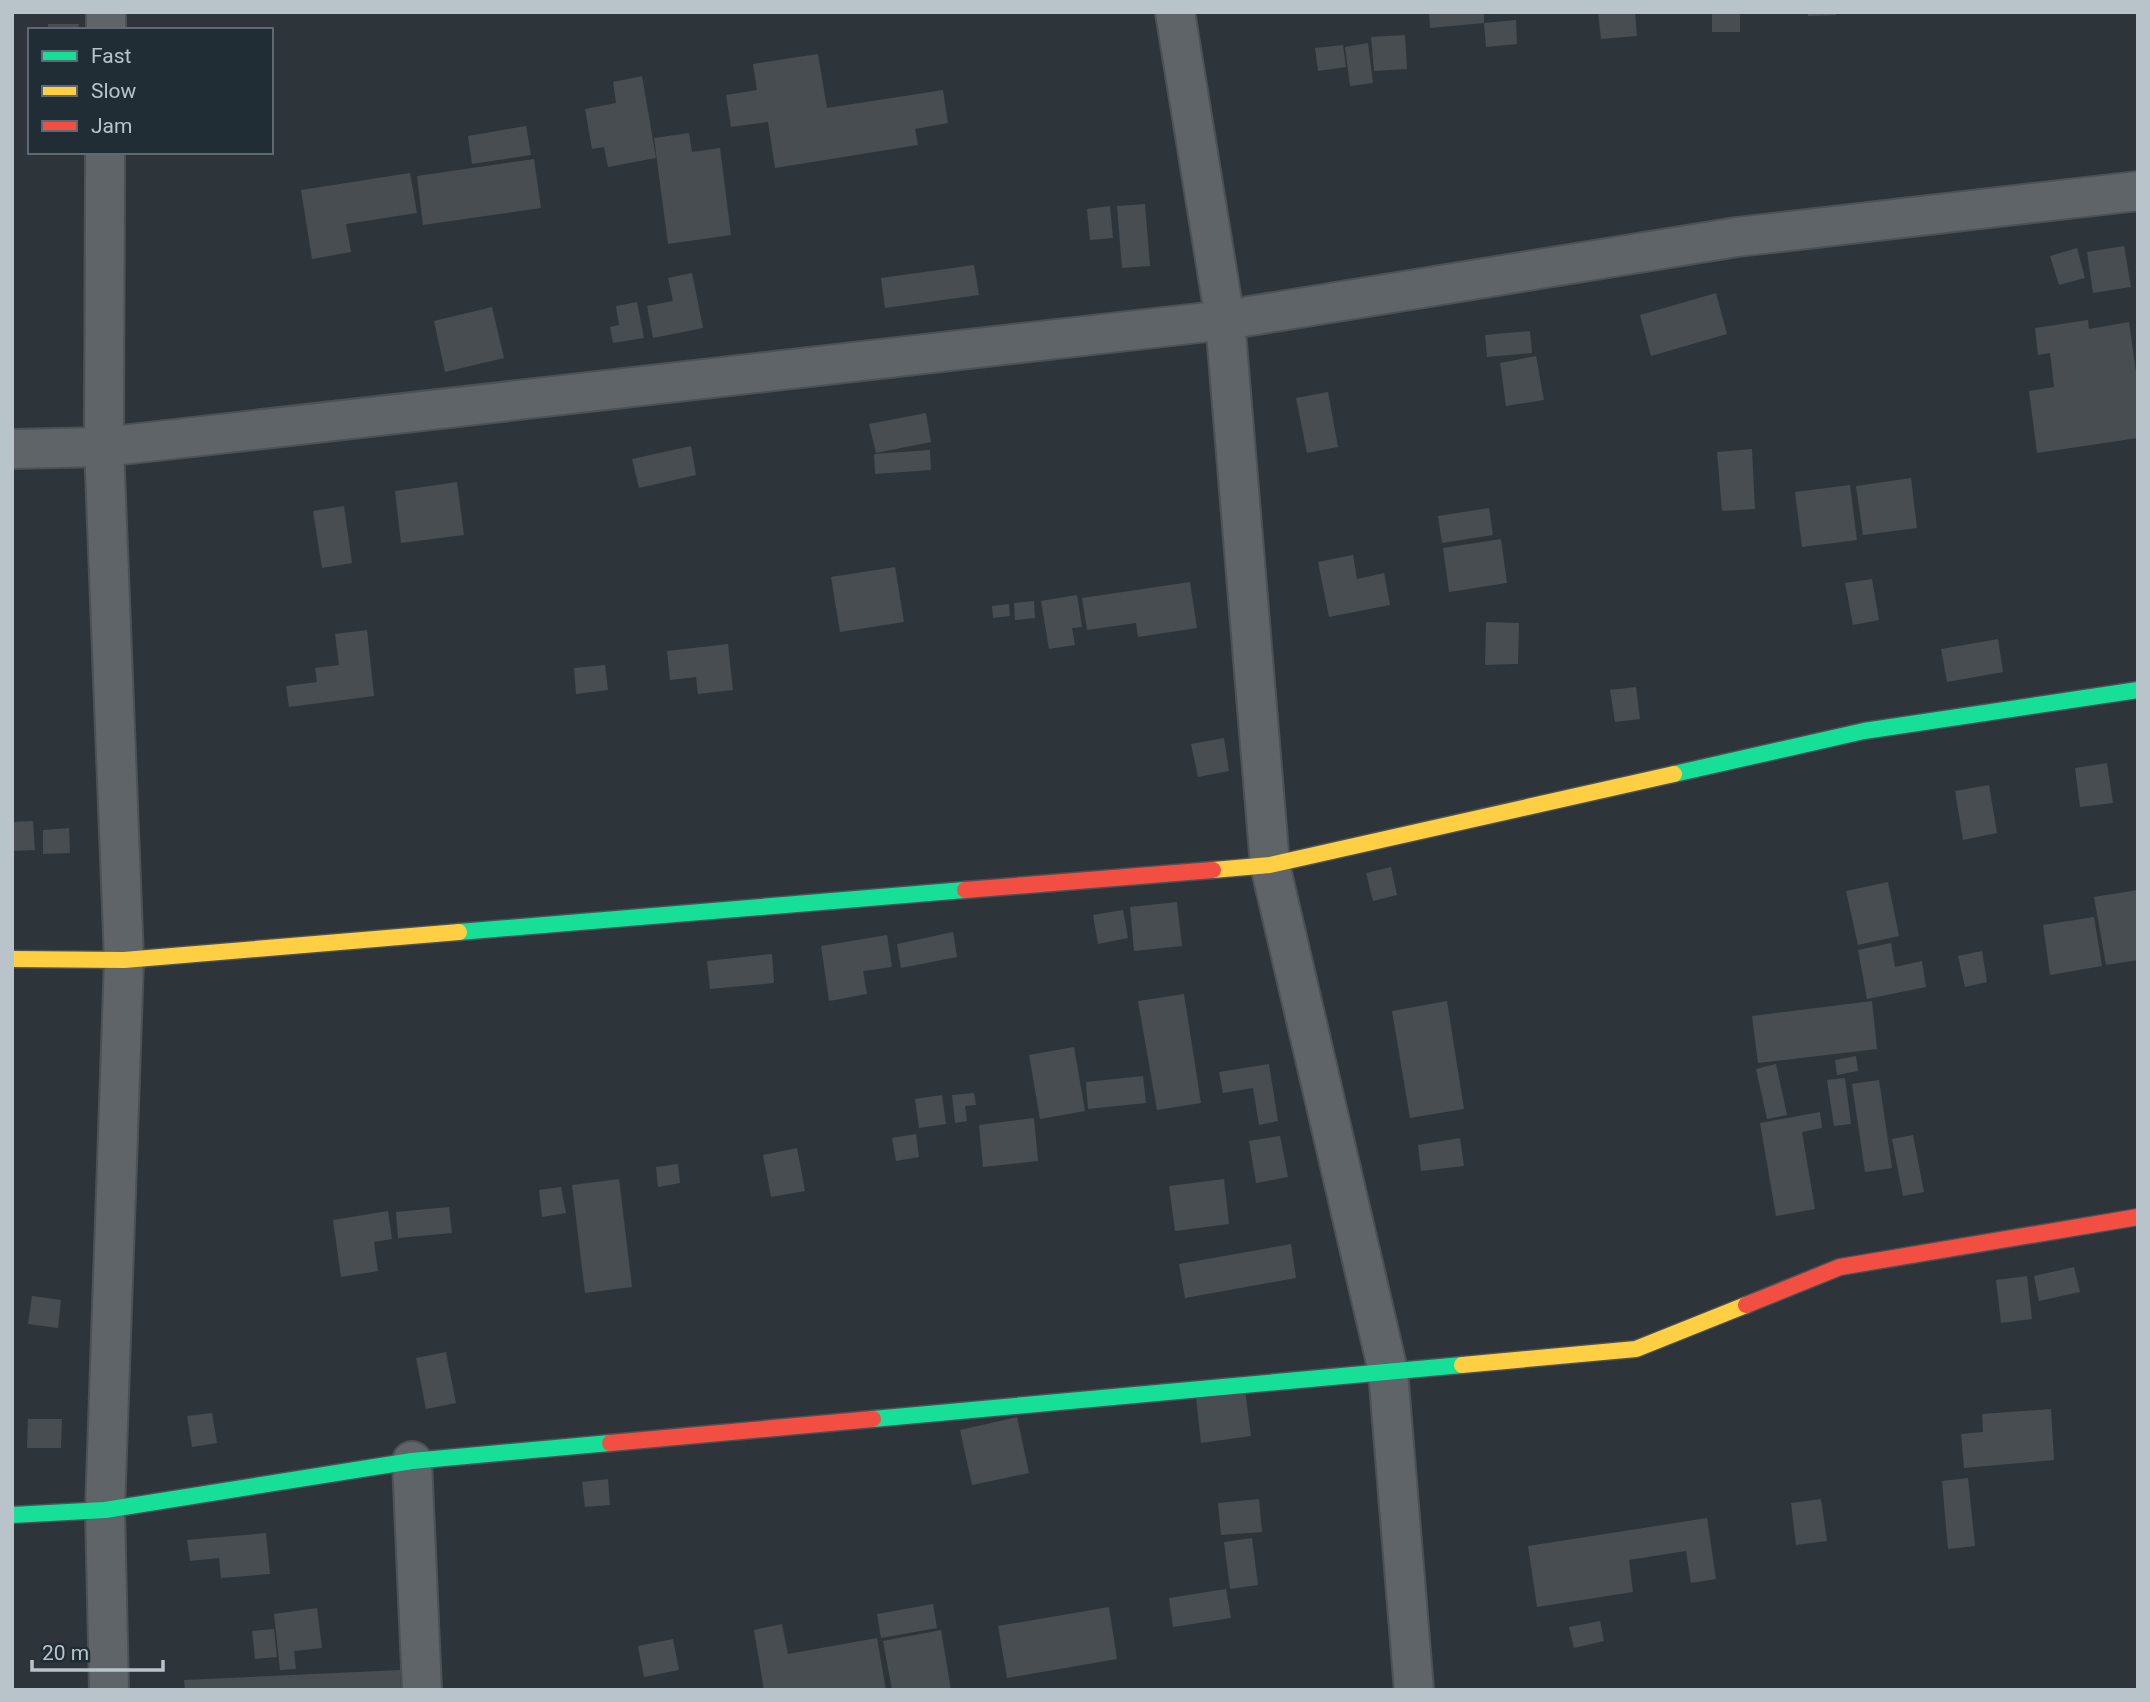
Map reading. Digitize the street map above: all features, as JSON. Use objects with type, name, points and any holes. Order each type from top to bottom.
[{"type":"street","points":[[1175,12],[1225,320],[1270,865],[1388,1371],[1413,1690]]},
{"type":"street","points":[[106,154],[104,447],[124,960],[105,1510],[109,1690]]},
{"type":"street","points":[[12,449],[104,447],[1225,320],[1737,237],[2138,191]]},
{"type":"street","points":[[12,959],[124,960],[1270,865],[1864,731],[2138,690]]},
{"type":"street","points":[[12,1515],[105,1510],[412,1461],[1636,1349],[1840,1267],[2138,1217]]},
{"type":"street","points":[[412,1461],[422,1690]]},
{"type":"building","points":[[1429,12],[1484,12],[1484,23],[1430,28]]},
{"type":"building","points":[[1598,12],[1635,12],[1637,36],[1601,39]]},
{"type":"building","points":[[1712,12],[1740,12],[1740,32],[1712,32]]},
{"type":"building","points":[[1808,12],[1836,12],[1836,15],[1808,16]]},
{"type":"building","points":[[1516,20],[1517,44],[1486,47],[1484,23]]},
{"type":"building","points":[[48,24],[79,24],[78,28],[48,28]]},
{"type":"building","points":[[1405,35],[1407,69],[1374,71],[1371,37]]},
{"type":"building","points":[[1368,43],[1373,83],[1350,86],[1345,47]]},
{"type":"building","points":[[1343,45],[1346,67],[1318,71],[1315,48]]},
{"type":"building","points":[[818,54],[827,108],[943,90],[948,123],[915,129],[918,145],[775,168],[768,122],[731,127],[726,95],[757,90],[753,64]]},
{"type":"building","points":[[642,76],[656,158],[608,167],[604,147],[592,149],[585,109],[616,103],[613,82]]},
{"type":"building","points":[[526,126],[531,155],[472,164],[468,136]]},
{"type":"building","points":[[689,133],[692,152],[720,148],[731,235],[668,244],[654,138]]},
{"type":"building","points":[[534,159],[541,208],[423,225],[417,176]]},
{"type":"building","points":[[410,173],[417,213],[346,224],[351,252],[312,259],[301,190]]},
{"type":"building","points":[[1145,204],[1150,266],[1122,268],[1117,206]]},
{"type":"building","points":[[1110,206],[1113,238],[1090,240],[1087,209]]},
{"type":"building","points":[[2124,246],[2131,287],[2093,293],[2087,252]]},
{"type":"building","points":[[2077,248],[2085,278],[2059,285],[2050,256]]},
{"type":"building","points":[[974,265],[979,295],[885,308],[881,278]]},
{"type":"building","points":[[692,273],[703,328],[653,338],[647,306],[673,301],[668,278]]},
{"type":"building","points":[[1716,293],[1727,334],[1651,356],[1640,315]]},
{"type":"building","points":[[637,302],[644,338],[613,343],[610,327],[619,325],[616,306]]},
{"type":"building","points":[[492,307],[504,358],[445,372],[434,321]]},
{"type":"building","points":[[2088,320],[2089,329],[2129,322],[2138,386],[2138,438],[2037,453],[2029,391],[2054,387],[2050,353],[2038,355],[2035,328]]},
{"type":"building","points":[[1530,331],[1532,353],[1487,357],[1485,335]]},
{"type":"building","points":[[1536,356],[1544,400],[1506,406],[1500,363]]},
{"type":"building","points":[[1328,392],[1338,447],[1307,453],[1296,398]]},
{"type":"building","points":[[926,413],[931,442],[876,453],[869,424]]},
{"type":"building","points":[[691,446],[696,475],[639,488],[632,459]]},
{"type":"building","points":[[1752,449],[1755,509],[1722,511],[1717,452]]},
{"type":"building","points":[[930,450],[931,470],[875,474],[874,454]]},
{"type":"building","points":[[1911,478],[1917,528],[1863,535],[1856,486]]},
{"type":"building","points":[[457,482],[464,535],[401,543],[395,491]]},
{"type":"building","points":[[1850,485],[1857,540],[1802,547],[1795,492]]},
{"type":"building","points":[[344,506],[352,563],[322,568],[313,511]]},
{"type":"building","points":[[1489,508],[1493,535],[1442,543],[1438,516]]},
{"type":"building","points":[[1501,539],[1507,583],[1449,592],[1443,548]]},
{"type":"building","points":[[1353,555],[1357,579],[1384,573],[1390,605],[1329,617],[1318,562]]},
{"type":"building","points":[[895,567],[904,622],[840,632],[831,577]]},
{"type":"building","points":[[1872,579],[1879,620],[1853,625],[1845,583]]},
{"type":"building","points":[[1190,582],[1197,628],[1138,637],[1136,623],[1087,630],[1082,598]]},
{"type":"building","points":[[1077,595],[1082,627],[1072,628],[1075,645],[1049,649],[1041,601]]},
{"type":"building","points":[[1034,601],[1035,618],[1015,620],[1014,603]]},
{"type":"building","points":[[1009,604],[1010,616],[993,618],[992,606]]},
{"type":"building","points":[[1486,622],[1519,623],[1518,664],[1485,665]]},
{"type":"building","points":[[367,630],[374,696],[289,707],[286,686],[317,682],[315,668],[339,665],[335,634]]},
{"type":"building","points":[[1998,639],[2003,672],[1947,682],[1941,649]]},
{"type":"building","points":[[728,644],[733,690],[698,694],[696,677],[670,680],[667,651]]},
{"type":"building","points":[[605,665],[608,690],[576,694],[574,668]]},
{"type":"building","points":[[1636,687],[1640,719],[1615,722],[1610,690]]},
{"type":"building","points":[[1224,738],[1229,771],[1198,777],[1191,744]]},
{"type":"building","points":[[2107,763],[2113,803],[2080,807],[2075,768]]},
{"type":"building","points":[[1989,785],[1997,833],[1963,840],[1955,791]]},
{"type":"building","points":[[33,821],[35,850],[12,851],[12,822]]},
{"type":"building","points":[[69,828],[70,853],[43,854],[43,830]]},
{"type":"building","points":[[1391,867],[1397,895],[1373,901],[1366,873]]},
{"type":"building","points":[[1888,882],[1899,936],[1858,945],[1846,891]]},
{"type":"building","points":[[2138,890],[2138,960],[2106,965],[2094,897]]},
{"type":"building","points":[[1177,902],[1182,946],[1134,951],[1130,907]]},
{"type":"building","points":[[1123,910],[1128,938],[1098,944],[1093,915]]},
{"type":"building","points":[[2094,917],[2102,966],[2050,975],[2043,925]]},
{"type":"building","points":[[953,932],[957,957],[901,968],[897,944]]},
{"type":"building","points":[[887,935],[892,967],[863,971],[867,994],[829,1001],[821,946]]},
{"type":"building","points":[[1891,943],[1895,967],[1922,961],[1926,987],[1867,999],[1858,950]]},
{"type":"building","points":[[1982,951],[1987,982],[1965,987],[1958,956]]},
{"type":"building","points":[[772,954],[774,983],[710,989],[707,961]]},
{"type":"building","points":[[1184,994],[1201,1103],[1157,1110],[1138,1001]]},
{"type":"building","points":[[1447,1001],[1464,1109],[1410,1118],[1392,1011]]},
{"type":"building","points":[[1872,1001],[1877,1049],[1758,1063],[1752,1016]]},
{"type":"building","points":[[1074,1047],[1085,1111],[1040,1119],[1029,1055]]},
{"type":"building","points":[[1856,1056],[1858,1071],[1837,1075],[1835,1060]]},
{"type":"building","points":[[1269,1064],[1278,1121],[1259,1125],[1253,1088],[1223,1093],[1219,1072]]},
{"type":"building","points":[[1776,1064],[1787,1115],[1767,1119],[1756,1069]]},
{"type":"building","points":[[1143,1076],[1146,1103],[1088,1109],[1086,1082]]},
{"type":"building","points":[[1845,1078],[1851,1124],[1834,1126],[1827,1080]]},
{"type":"building","points":[[1879,1080],[1892,1168],[1865,1172],[1852,1084]]},
{"type":"building","points":[[974,1093],[976,1105],[965,1106],[967,1121],[955,1123],[952,1095]]},
{"type":"building","points":[[942,1095],[946,1124],[919,1128],[915,1099]]},
{"type":"building","points":[[1820,1112],[1822,1128],[1802,1132],[1815,1209],[1776,1216],[1760,1123]]},
{"type":"building","points":[[1034,1118],[1038,1161],[983,1167],[979,1125]]},
{"type":"building","points":[[916,1134],[919,1157],[896,1161],[892,1138]]},
{"type":"building","points":[[1913,1135],[1924,1192],[1903,1196],[1892,1139]]},
{"type":"building","points":[[1280,1136],[1288,1177],[1256,1183],[1249,1141]]},
{"type":"building","points":[[1460,1138],[1464,1166],[1421,1171],[1418,1145]]},
{"type":"building","points":[[797,1148],[805,1191],[771,1197],[763,1155]]},
{"type":"building","points":[[678,1164],[680,1183],[658,1187],[656,1167]]},
{"type":"building","points":[[619,1179],[632,1287],[585,1293],[572,1185]]},
{"type":"building","points":[[1224,1179],[1229,1224],[1175,1231],[1169,1186]]},
{"type":"building","points":[[561,1187],[566,1213],[542,1217],[539,1190]]},
{"type":"building","points":[[449,1207],[452,1233],[398,1238],[396,1212]]},
{"type":"building","points":[[388,1211],[392,1239],[374,1242],[378,1271],[341,1277],[333,1220]]},
{"type":"building","points":[[1291,1244],[1296,1278],[1185,1298],[1179,1264]]},
{"type":"building","points":[[2074,1267],[2080,1292],[2039,1301],[2034,1276]]},
{"type":"building","points":[[2027,1276],[2032,1319],[2001,1323],[1996,1280]]},
{"type":"building","points":[[32,1296],[61,1300],[58,1328],[28,1324]]},
{"type":"building","points":[[446,1352],[456,1403],[426,1409],[416,1358]]},
{"type":"building","points":[[1245,1390],[1251,1436],[1201,1443],[1196,1397]]},
{"type":"building","points":[[2051,1409],[2054,1460],[1964,1468],[1961,1434],[1983,1432],[1982,1414]]},
{"type":"building","points":[[212,1413],[217,1443],[192,1447],[187,1416]]},
{"type":"building","points":[[1017,1417],[1029,1473],[972,1485],[960,1430]]},
{"type":"building","points":[[28,1419],[62,1419],[61,1448],[27,1448]]},
{"type":"building","points":[[1968,1478],[1975,1546],[1948,1549],[1942,1481]]},
{"type":"building","points":[[608,1479],[610,1505],[585,1507],[582,1482]]},
{"type":"building","points":[[1259,1499],[1262,1532],[1221,1535],[1218,1503]]},
{"type":"building","points":[[1821,1499],[1827,1541],[1796,1545],[1791,1503]]},
{"type":"building","points":[[1707,1518],[1716,1579],[1691,1583],[1686,1551],[1629,1560],[1633,1592],[1537,1607],[1528,1546]]},
{"type":"building","points":[[266,1533],[270,1574],[221,1578],[219,1558],[190,1561],[187,1540]]},
{"type":"building","points":[[1252,1538],[1258,1585],[1230,1589],[1224,1542]]},
{"type":"building","points":[[1226,1589],[1231,1618],[1173,1627],[1169,1598]]},
{"type":"building","points":[[933,1604],[937,1628],[881,1638],[877,1614]]},
{"type":"building","points":[[1109,1607],[1117,1659],[1007,1678],[998,1626]]},
{"type":"building","points":[[317,1608],[322,1648],[294,1651],[296,1669],[280,1670],[274,1614]]},
{"type":"building","points":[[1600,1621],[1604,1641],[1574,1648],[1569,1627]]},
{"type":"building","points":[[782,1624],[788,1654],[877,1638],[886,1690],[764,1690],[754,1630]]},
{"type":"building","points":[[274,1629],[277,1657],[255,1659],[252,1631]]},
{"type":"building","points":[[941,1630],[951,1690],[892,1690],[883,1641]]},
{"type":"building","points":[[673,1639],[679,1670],[644,1677],[638,1646]]},
{"type":"building","points":[[400,1670],[401,1690],[185,1690],[184,1680]]},
{"type":"traffic: fast","points":[[1674,774],[1864,731],[2138,690]]},
{"type":"traffic: fast","points":[[459,932],[965,890]]},
{"type":"traffic: fast","points":[[873,1419],[1462,1365]]},
{"type":"traffic: fast","points":[[12,1515],[105,1510],[412,1461],[610,1443]]},
{"type":"traffic: slow","points":[[1213,870],[1270,865],[1674,774]]},
{"type":"traffic: slow","points":[[12,959],[124,960],[459,932]]},
{"type":"traffic: slow","points":[[1462,1365],[1636,1349],[1746,1305]]},
{"type":"traffic: jam","points":[[965,890],[1213,870]]},
{"type":"traffic: jam","points":[[1746,1305],[1840,1267],[2138,1217]]},
{"type":"traffic: jam","points":[[610,1443],[873,1419]]}]
